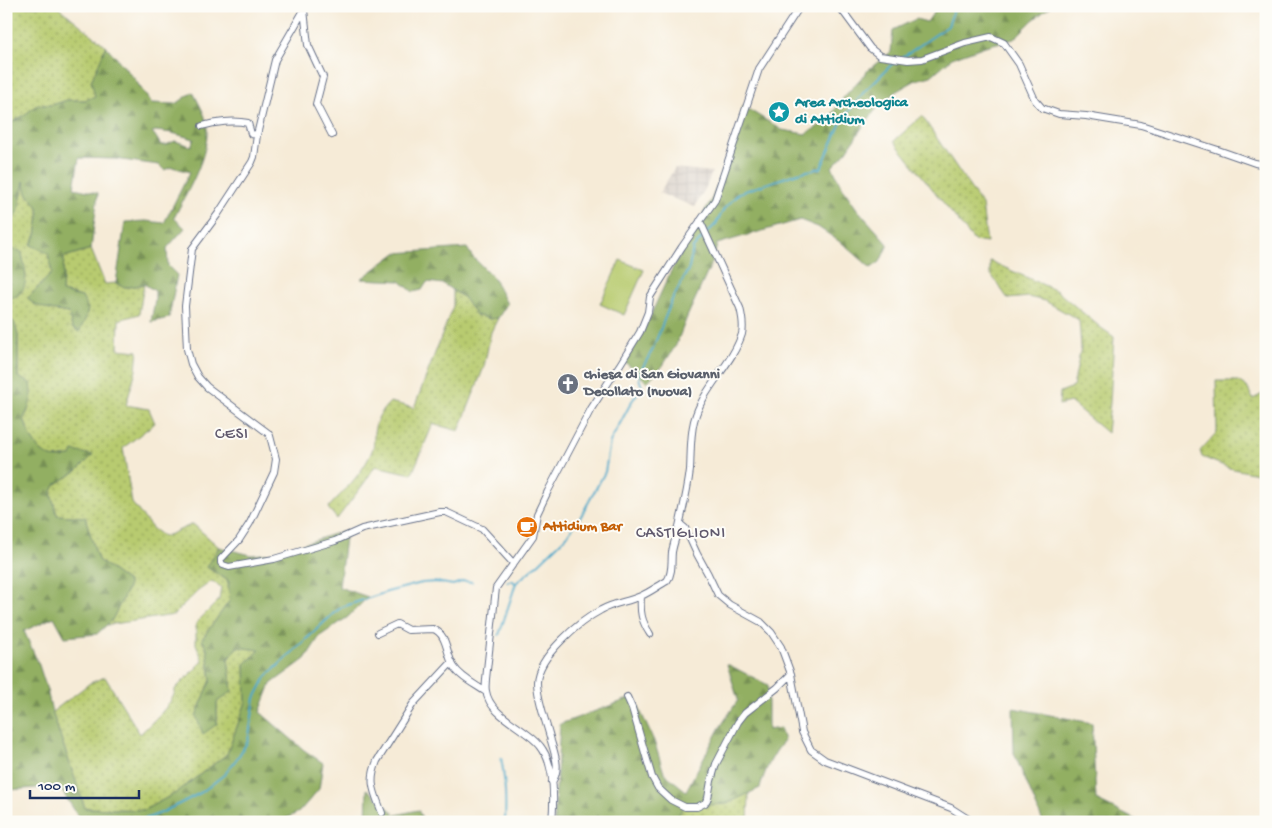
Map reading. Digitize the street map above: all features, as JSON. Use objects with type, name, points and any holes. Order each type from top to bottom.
[{"type":"street","points":[[552,822],[552,782],[545,752],[538,742],[498,713],[486,692],[496,588],[533,536],[537,514],[575,439],[640,332],[648,312],[650,297],[715,200],[759,69],[800,6]]},
{"type":"street","points":[[838,6],[870,48],[880,56],[908,60],[922,59],[965,43],[991,37],[1004,43],[1019,64],[1035,100],[1042,108],[1059,114],[1086,116],[1141,125],[1266,165]]},
{"type":"street","points":[[305,7],[275,60],[252,162],[218,214],[192,249],[185,306],[187,349],[191,364],[198,377],[207,387],[268,433],[276,459],[274,472],[250,523],[239,540],[221,559],[221,563],[229,567],[274,559],[331,543],[362,529],[446,512],[482,529],[513,563]]},
{"type":"street","points":[[305,7],[308,45],[323,77],[316,104],[332,135]]},
{"type":"street","points":[[202,126],[242,122],[248,123],[250,134],[257,135]]},
{"type":"street","points":[[552,782],[557,771],[556,761],[540,701],[537,682],[539,673],[545,660],[579,624],[612,604],[641,596],[667,581],[670,577],[672,552],[680,524],[690,470],[690,444],[694,420],[699,407],[733,352],[742,333],[743,321],[740,308],[701,223]]},
{"type":"street","points":[[680,524],[685,528],[718,595],[730,605],[761,622],[771,632],[781,647],[791,674],[802,732],[811,750],[825,760],[951,808],[973,822]]},
{"type":"street","points":[[641,596],[640,613],[644,625],[650,634]]},
{"type":"street","points":[[378,633],[397,624],[408,630],[437,630],[442,636],[452,662],[459,673],[486,692]]},
{"type":"street","points":[[382,813],[372,780],[377,761],[413,704],[452,662]]},
{"type":"street","points":[[627,697],[652,777],[658,788],[671,800],[685,807],[697,807],[705,803],[708,798],[716,764],[738,722],[745,713],[777,688],[791,674]]},
{"type":"shaded area","points":[[675,168],[712,172],[695,207],[659,193]]},
{"type":"green space","points":[[6,6],[57,6],[106,46],[91,81],[96,96],[86,100],[67,100],[52,105],[37,105],[11,123],[6,122],[6,93],[11,67],[12,46],[6,33]]},
{"type":"green space","points":[[938,6],[1051,6],[1033,20],[1014,39],[985,46],[952,58],[931,76],[916,80],[895,92],[877,108],[847,151],[832,167],[857,209],[888,244],[880,262],[871,268],[846,246],[818,227],[800,220],[717,244],[714,258],[676,345],[662,367],[647,382],[625,362],[641,336],[671,271],[712,198],[740,124],[743,106],[782,130],[806,134],[827,121],[844,97],[869,69],[891,52],[893,30],[916,19],[927,22]]},
{"type":"green space","points":[[6,33],[12,46],[11,67],[6,93]]},
{"type":"green space","points":[[106,46],[134,78],[151,103],[176,104],[193,92],[205,117],[207,129],[206,142],[198,169],[174,218],[185,228],[167,248],[168,266],[177,275],[169,318],[151,322],[155,291],[144,284],[126,287],[116,283],[125,222],[146,221],[164,223],[190,172],[172,167],[164,170],[159,165],[115,159],[79,158],[74,188],[98,193],[91,249],[64,257],[62,292],[82,297],[88,309],[79,332],[72,328],[69,313],[50,310],[33,304],[28,298],[52,273],[48,253],[31,245],[36,235],[39,217],[38,207],[27,193],[24,181],[19,209],[12,221],[8,249],[22,253],[26,281],[18,295],[6,299],[6,122],[11,123],[37,105],[52,105],[67,100],[86,100],[95,96],[91,81]],"holes":[[[152,132],[172,133],[194,139],[191,146],[175,141],[161,145]]]},
{"type":"green space","points":[[922,116],[982,205],[987,243],[974,241],[894,141]]},
{"type":"green space","points":[[24,179],[27,193],[38,207],[39,217],[36,235],[31,244],[48,253],[52,273],[28,298],[50,310],[69,313],[72,328],[79,331],[82,297],[62,292],[64,257],[91,249],[105,284],[116,283],[126,287],[144,284],[139,314],[119,320],[118,349],[138,351],[136,370],[126,405],[149,409],[155,423],[123,448],[132,503],[152,528],[164,537],[193,524],[219,547],[208,568],[228,581],[230,600],[202,639],[207,651],[211,680],[196,716],[217,724],[217,702],[232,691],[228,659],[237,647],[260,650],[245,664],[246,702],[227,754],[176,793],[144,810],[85,808],[52,712],[90,683],[105,677],[140,734],[167,706],[175,689],[203,661],[196,644],[196,623],[219,600],[221,587],[212,581],[198,591],[174,615],[107,625],[114,616],[128,582],[98,560],[85,517],[57,515],[51,493],[55,485],[78,470],[71,456],[53,458],[45,455],[30,436],[24,418],[28,411],[18,377],[18,335],[14,322],[6,317],[6,299],[18,294],[26,275],[22,253],[8,249],[12,221],[19,209]]},
{"type":"green space","points":[[467,248],[472,256],[493,277],[507,304],[498,318],[490,319],[476,315],[463,297],[443,284],[427,282],[422,290],[413,292],[400,281],[361,279],[396,253]]},
{"type":"green space","points":[[620,260],[644,270],[624,315],[600,304]]},
{"type":"green space","points":[[990,261],[1057,291],[1114,337],[1107,433],[1070,402],[1059,405],[1060,392],[1073,387],[1081,348],[1079,320],[1045,301],[1028,297],[1008,299],[990,273]]},
{"type":"green space","points":[[453,291],[463,297],[476,315],[490,319],[498,318],[491,332],[484,367],[459,431],[433,424],[412,474],[375,466],[337,519],[328,508],[365,465],[373,448],[375,427],[382,412],[390,402],[414,408],[453,306]]},
{"type":"green space","points":[[6,317],[14,322],[18,335],[18,377],[30,383],[30,401],[24,418],[36,446],[53,458],[71,456],[73,451],[93,455],[78,470],[55,485],[51,493],[57,515],[85,517],[98,560],[128,582],[128,588],[112,620],[97,634],[65,637],[54,617],[24,631],[39,665],[52,712],[85,808],[144,810],[176,793],[227,754],[246,702],[245,664],[260,650],[237,647],[228,659],[232,691],[217,702],[217,724],[203,734],[196,716],[211,680],[207,649],[202,639],[230,600],[228,581],[207,567],[219,547],[251,555],[276,553],[346,530],[339,587],[368,597],[348,617],[320,636],[305,659],[271,684],[260,712],[304,750],[323,763],[319,789],[299,812],[279,822],[82,822],[62,791],[37,788],[9,790],[6,792]]},
{"type":"green space","points":[[1216,381],[1238,381],[1247,387],[1253,399],[1266,392],[1266,476],[1229,468],[1202,457],[1200,451],[1217,432]]},
{"type":"green space","points":[[727,664],[768,685],[768,730],[780,728],[784,741],[769,763],[760,788],[726,804],[684,806],[674,822],[554,822],[560,724],[634,697],[654,741],[664,773],[686,791],[719,729],[738,700]]},
{"type":"green space","points":[[1013,708],[1092,723],[1096,800],[1140,822],[1043,822],[1014,753]]},
{"type":"green space","points":[[367,789],[396,815],[418,810],[424,822],[366,822]]},
{"type":"green space","points":[[749,793],[748,822],[674,821],[684,806],[726,804]]},
{"type":"waterway","points":[[903,57],[948,26],[955,6]]},
{"type":"waterway","points":[[707,233],[716,224],[724,209],[739,193],[798,173],[821,168],[842,120],[864,92],[897,61]]},
{"type":"waterway","points":[[499,635],[516,583],[566,537],[581,516],[605,472],[610,442],[632,401],[642,387],[639,378],[641,370],[652,351],[671,302],[689,268],[693,248],[704,236]]},
{"type":"waterway","points":[[507,582],[512,580],[515,583]]},
{"type":"waterway","points":[[137,822],[161,813],[202,792],[225,774],[248,741],[255,698],[266,677],[342,607],[422,583],[436,582],[453,585],[464,581],[472,582]]},
{"type":"waterway","points":[[501,758],[505,790],[505,822]]},
{"type":"place","name":"Area Archeologica di Attidium","points":[[779,112]]},
{"type":"place","name":"chiesa di San Giovanni Decollato (nuova)","points":[[568,384]]},
{"type":"place","name":"Attidium Bar","points":[[527,527]]},
{"type":"district","name":"CESI","points":[[232,435]]},
{"type":"district","name":"CASTIGLIONI","points":[[681,534]]}]
